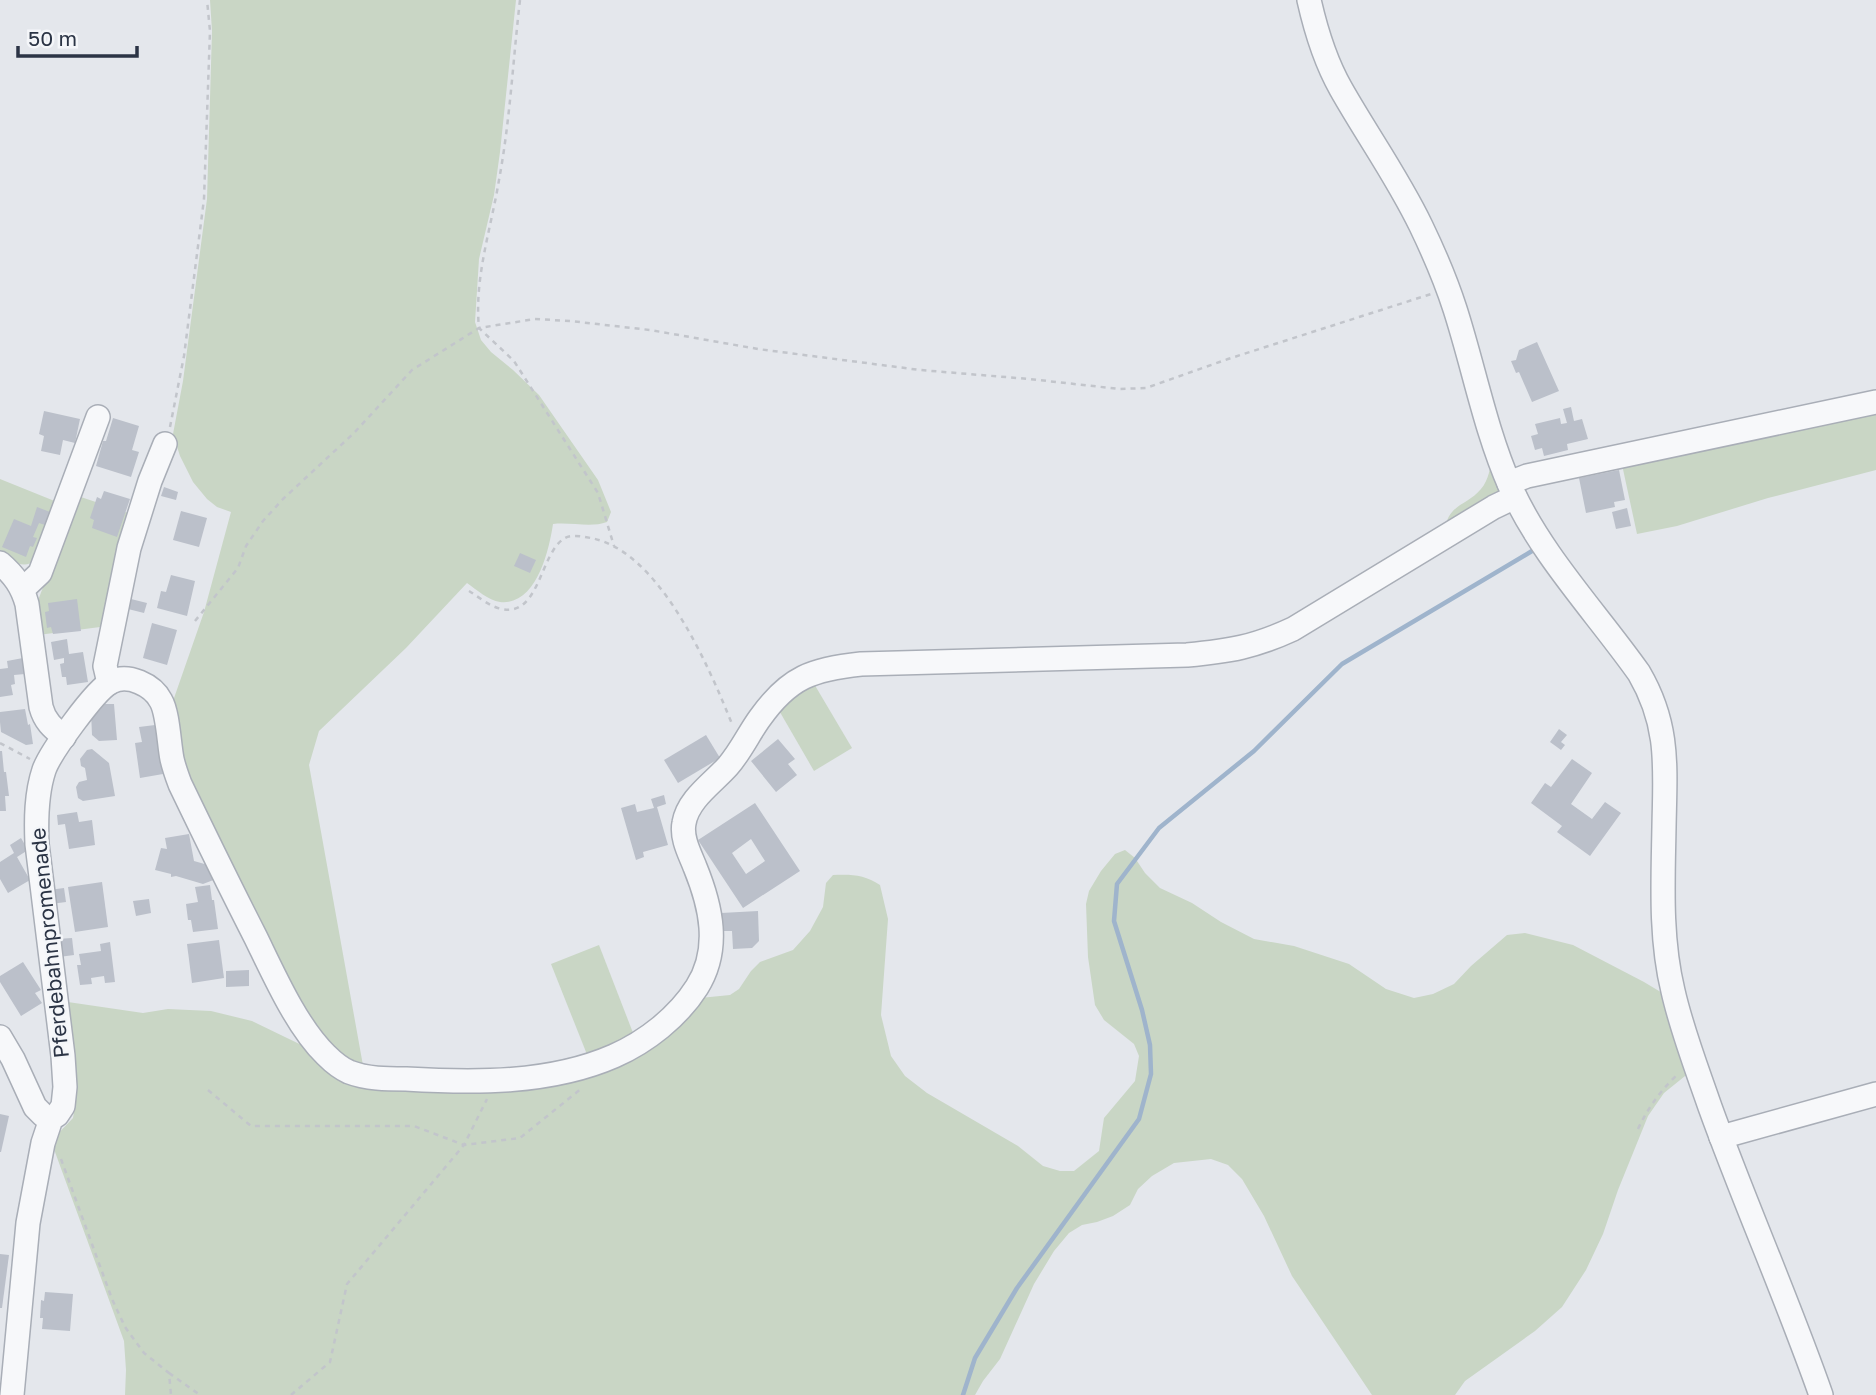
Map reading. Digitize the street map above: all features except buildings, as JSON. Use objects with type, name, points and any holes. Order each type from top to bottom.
[{"type":"street","points":[[1308,0],[1319,38],[1340,88],[1420,223],[1448,287],[1485,418],[1512,490],[1551,556],[1650,691],[1657,711],[1665,755],[1664,928],[1672,991],[1721,1137],[1821,1395]]},
{"type":"street","points":[[165,444],[129,548],[105,666],[109,683],[118,679],[131,680],[152,690],[161,701],[172,761],[180,784],[273,974],[312,1040],[336,1065],[350,1072],[382,1078],[498,1079],[564,1072],[617,1055],[656,1031],[690,997],[705,973],[712,942],[706,897],[684,838],[683,825],[688,810],[702,791],[731,763],[760,717],[780,693],[814,672],[834,667],[894,662],[1187,655],[1247,647],[1293,629],[1494,507],[1527,476],[1876,402]]},
{"type":"street","points":[[23,589],[40,573],[98,417]]},
{"type":"street","points":[[0,563],[23,589],[44,718],[64,737]]},
{"type":"street","name":"Pferdebahnpromenade","points":[[12,1395],[28,1223],[38,1168],[51,1119],[63,1106],[65,1087],[37,839],[39,787],[45,767],[64,737],[96,694],[109,683]]},
{"type":"street","points":[[0,1037],[35,1107],[51,1119]]},
{"type":"street","points":[[1721,1137],[1876,1094]]},
{"type":"path","points":[[165,444],[173,418],[184,356],[204,199],[210,30],[207,0]]},
{"type":"path","points":[[520,0],[504,150],[483,258],[479,328],[514,361],[591,482],[614,546]]},
{"type":"path","points":[[195,621],[238,568],[246,546],[283,499],[354,433],[412,370],[479,328],[535,319],[570,321],[650,330],[758,349],[920,370],[1121,389],[1146,388],[1228,359],[1422,298],[1448,287]]},
{"type":"path","points":[[469,591],[502,610],[517,608],[530,598],[550,557],[566,537],[596,539],[614,546],[632,558],[657,584],[678,612],[701,653],[741,747]]},
{"type":"path","points":[[0,743],[45,767]]},
{"type":"path","points":[[1638,1129],[1663,1088],[1696,1065]]},
{"type":"path","points":[[208,1090],[251,1126],[414,1126],[464,1145],[520,1138],[589,1082],[589,1066]]},
{"type":"path","points":[[291,1395],[330,1362],[347,1284],[464,1145],[498,1079]]},
{"type":"path","points":[[61,1159],[112,1299],[125,1327],[144,1353],[201,1395]]},
{"type":"path","points":[[169,1373],[170,1395]]},
{"type":"green space","points":[[210,0],[516,0],[494,195],[479,259],[475,322],[481,340],[491,352],[539,395],[598,480],[611,512],[607,522],[601,524],[553,524],[538,575],[523,595],[512,601],[496,601],[467,583],[406,648],[319,731],[309,765],[364,1071],[326,1051],[183,782],[173,701],[204,612],[231,512],[217,507],[193,482],[173,434],[183,381],[207,199],[212,31]]},
{"type":"green space","points":[[1876,406],[1876,470],[1768,498],[1677,526],[1637,534],[1621,460]]},
{"type":"green space","points":[[1493,456],[1503,490],[1445,531],[1454,510],[1476,495],[1484,485]]},
{"type":"green space","points":[[0,479],[57,502],[37,559],[32,563],[18,564],[0,553]]},
{"type":"green space","points":[[78,496],[134,515],[108,626],[38,635],[37,603]]},
{"type":"green space","points":[[810,677],[852,748],[814,771],[777,707]]},
{"type":"green space","points":[[1125,850],[1160,888],[1254,939],[1294,946],[1349,964],[1386,989],[1414,998],[1433,994],[1454,984],[1507,935],[1525,933],[1573,945],[1669,997],[1690,1072],[1664,1093],[1648,1116],[1603,1234],[1586,1270],[1562,1307],[1535,1331],[1465,1381],[1455,1395],[1372,1395],[1292,1276],[1264,1216],[1242,1179],[1228,1165],[1211,1159],[1174,1163],[1152,1176],[1138,1189],[1130,1205],[1113,1216],[1082,1225],[1069,1233],[1054,1251],[1034,1284],[1000,1359],[975,1395],[125,1395],[124,1341],[51,1141],[73,1118],[75,1106],[61,1001],[143,1013],[168,1009],[211,1011],[252,1021],[318,1053],[338,1071],[559,1080],[700,998],[730,995],[739,989],[760,962],[793,950],[810,931],[823,907],[826,883],[833,875],[858,876],[880,885],[888,919],[881,1015],[891,1056],[905,1076],[927,1093],[1018,1146],[1043,1166],[1060,1171],[1074,1171],[1099,1151],[1104,1118],[1135,1081],[1139,1056],[1134,1044],[1104,1020],[1095,1005],[1088,957],[1086,904],[1089,891],[1115,854]]},
{"type":"green space","points":[[599,945],[635,1038],[588,1057],[551,964]]},
{"type":"waterway","points":[[963,1395],[975,1358],[1017,1288],[1139,1119],[1151,1074],[1150,1045],[1114,921],[1117,884],[1159,828],[1254,751],[1342,664],[1532,551]]}]
